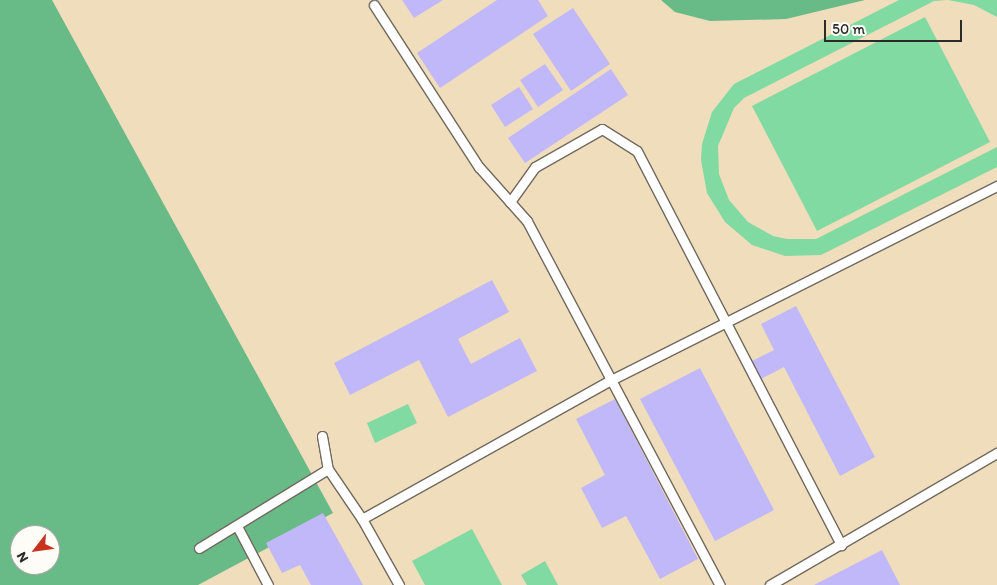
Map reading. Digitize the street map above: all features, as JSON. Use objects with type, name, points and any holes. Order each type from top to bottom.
[{"type":"lane","points":[[374,5],[479,168],[527,221],[720,585]]},
{"type":"lane","points":[[510,202],[535,167],[602,129],[637,151],[841,545]]},
{"type":"lane","points":[[362,520],[612,379],[997,186]]},
{"type":"lane","points":[[322,436],[328,469],[362,520],[399,585]]},
{"type":"lane","points":[[770,585],[997,453]]},
{"type":"lane","points":[[199,548],[328,469]]},
{"type":"lane","points":[[237,526],[268,585]]},
{"type":"green space","points":[[0,0],[52,0],[333,513],[198,585],[0,585]]},
{"type":"green space","points":[[661,0],[865,0],[786,19],[710,21],[675,12]]},
{"type":"green space","points":[[899,0],[947,0],[934,1],[744,98],[734,108],[718,146],[719,174],[729,200],[748,222],[773,236],[787,239],[816,239],[997,147],[997,167],[821,255],[785,256],[752,245],[725,222],[707,193],[701,160],[702,144],[712,112],[734,84]]},
{"type":"green space","points":[[948,0],[997,0],[997,17],[974,5]]},
{"type":"green space","points":[[925,17],[990,142],[817,231],[752,106]]},
{"type":"green space","points":[[408,404],[417,423],[375,443],[367,423]]},
{"type":"green space","points":[[472,529],[502,585],[425,585],[412,561]]},
{"type":"green space","points":[[545,561],[558,585],[527,585],[521,575]]},
{"type":"building","points":[[402,0],[443,0],[414,18]]},
{"type":"building","points":[[497,0],[538,0],[548,16],[440,88],[417,53]]},
{"type":"building","points":[[573,8],[610,64],[571,91],[533,34]]},
{"type":"building","points":[[545,64],[563,90],[538,107],[520,80]]},
{"type":"building","points":[[611,69],[628,95],[525,163],[508,138]]},
{"type":"building","points":[[519,87],[533,109],[505,127],[491,105]]},
{"type":"building","points":[[492,280],[509,312],[458,339],[471,364],[520,338],[537,371],[448,417],[419,360],[350,395],[334,363]]},
{"type":"building","points":[[796,306],[875,457],[840,476],[784,367],[759,380],[750,362],[774,350],[761,324]]},
{"type":"building","points":[[700,368],[774,510],[715,541],[640,399]]},
{"type":"building","points":[[615,399],[698,559],[660,579],[626,516],[602,528],[581,488],[605,475],[576,419]]},
{"type":"building","points":[[323,513],[363,585],[311,585],[300,565],[282,573],[266,543]]},
{"type":"building","points":[[882,550],[900,585],[814,585]]}]
